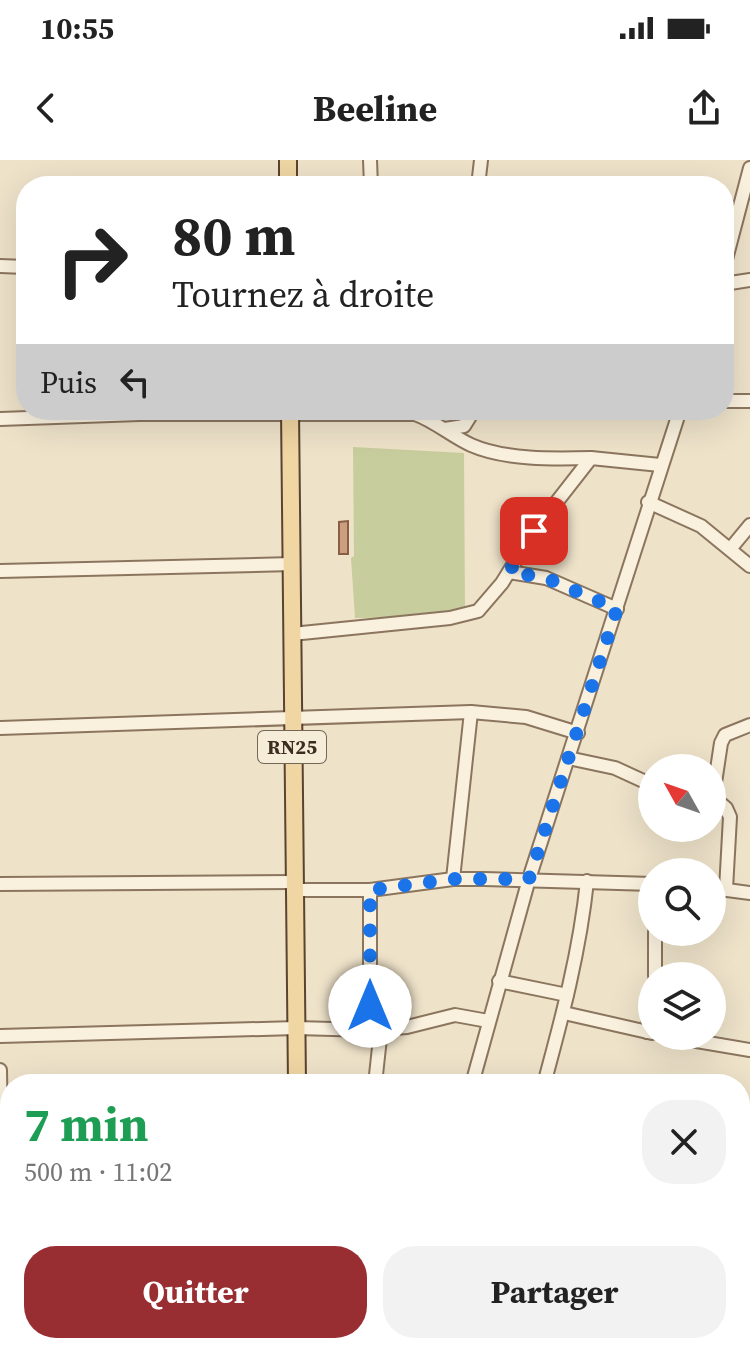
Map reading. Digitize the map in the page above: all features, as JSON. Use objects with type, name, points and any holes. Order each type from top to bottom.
[{"type":"main road","name":"RN25","points":[[290,420],[297,1074]]},
{"type":"street","points":[[734,229],[750,168]]},
{"type":"street","points":[[432,420],[467,443],[491,451],[660,465]]},
{"type":"street","points":[[445,429],[464,426],[468,420]]},
{"type":"street","points":[[475,1074],[529,879],[676,420]]},
{"type":"street","points":[[292,634],[450,618],[478,611],[509,572],[534,531],[591,458]]},
{"type":"street","points":[[648,502],[701,526],[750,566]]},
{"type":"street","points":[[731,548],[750,525]]},
{"type":"street","points":[[0,571],[293,564]]},
{"type":"street","points":[[509,572],[546,578],[617,609]]},
{"type":"street","points":[[0,728],[471,712],[526,717],[578,733]]},
{"type":"street","points":[[453,879],[471,712]]},
{"type":"street","points":[[719,754],[725,735],[750,725]]},
{"type":"street","points":[[568,758],[615,768],[638,779]]},
{"type":"street","points":[[726,808],[730,817],[726,889],[750,893]]},
{"type":"street","points":[[0,884],[294,886],[370,890],[453,879],[638,883]]},
{"type":"street","points":[[547,1074],[564,1013],[587,881]]},
{"type":"street","points":[[370,890],[375,1074]]},
{"type":"street","points":[[499,981],[567,995]]},
{"type":"street","points":[[564,1013],[638,1030]]},
{"type":"street","points":[[0,1036],[296,1028],[375,1029],[407,1027],[455,1015],[488,1021]]},
{"type":"street","points":[[726,1046],[750,1050]]},
{"type":"green space","points":[[353,447],[464,453],[465,610],[445,617],[355,618],[351,558],[354,556]]},
{"type":"building","points":[[348,521],[348,554],[339,554],[339,522]]},
{"type":"route","points":[[370,1006],[370,890],[453,879],[529,879],[617,609],[559,582],[509,572],[534,531]]}]
